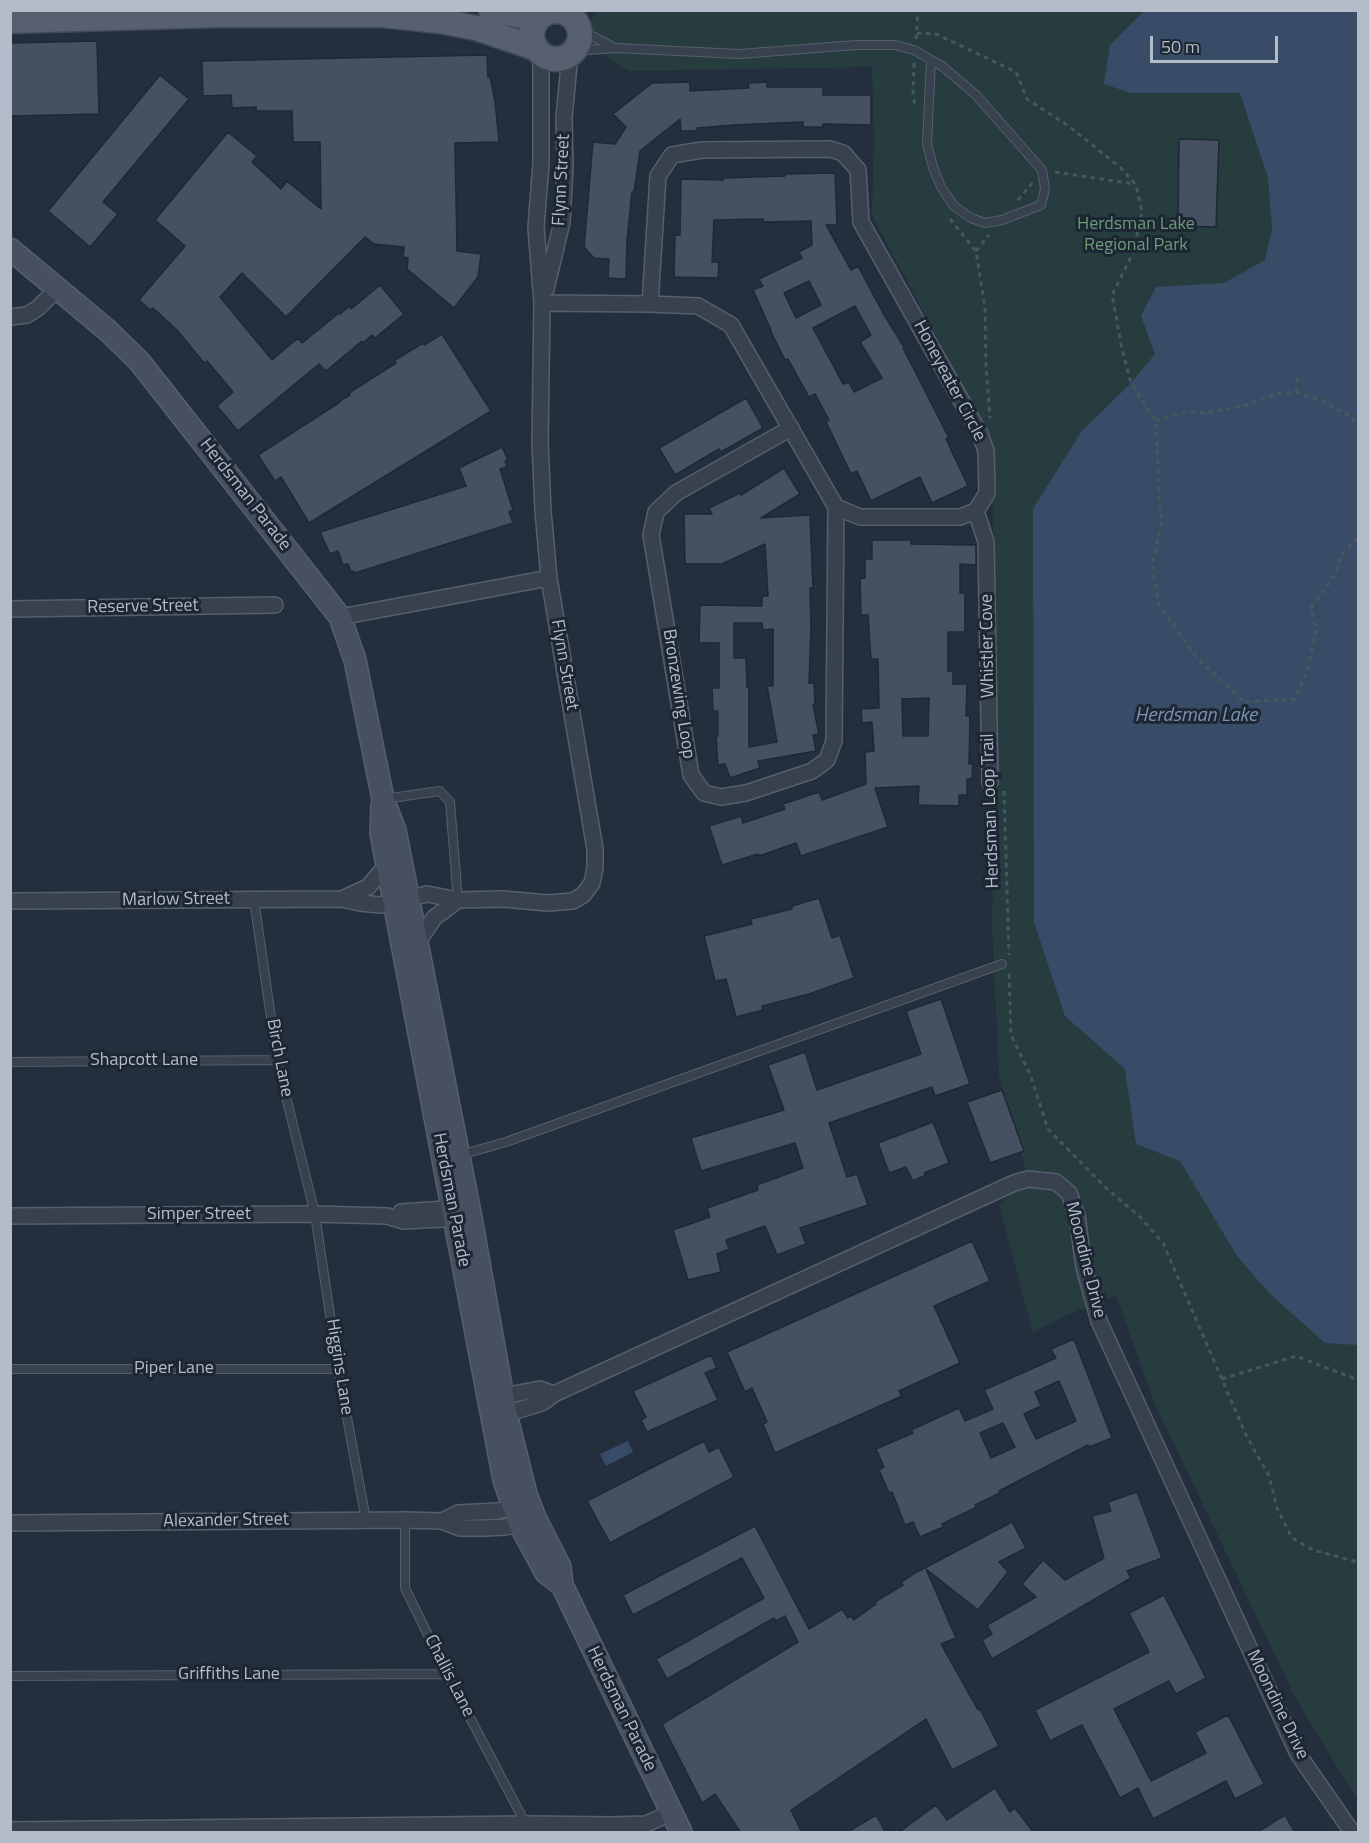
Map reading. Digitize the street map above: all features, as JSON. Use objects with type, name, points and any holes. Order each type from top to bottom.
[{"type":"main road","points":[[10,21],[216,15],[383,15],[440,21],[477,28],[556,60],[564,58],[574,33],[570,16],[557,11],[542,15],[491,10]]},
{"type":"main road","points":[[538,51],[531,33],[542,15]]},
{"type":"main road","name":"Herdsman Parade","points":[[10,249],[107,330],[139,362],[340,616],[355,660],[383,799],[395,830],[402,899],[498,1407],[504,1480],[525,1514],[546,1573],[562,1585],[681,1833]]},
{"type":"main road","name":"Herdsman Parade","points":[[383,799],[381,833],[387,865],[418,942],[458,1155],[461,1213]]},
{"type":"street","name":"Flynn Street","points":[[542,303],[562,222],[565,167],[564,118],[574,33]]},
{"type":"street","name":"Flynn Street","points":[[402,899],[427,894],[458,900],[503,899],[548,903],[573,901],[582,895],[592,882],[595,868],[595,849],[549,578],[543,511],[540,442],[542,303],[536,227],[541,163],[538,51]]},
{"type":"street","name":"Honeyeater Circle","points":[[650,304],[658,176],[672,155],[702,150],[830,149],[843,153],[858,170],[861,222],[980,434],[986,451],[987,493],[976,511]]},
{"type":"street","points":[[10,318],[27,315],[38,308],[58,288]]},
{"type":"street","points":[[542,303],[698,306],[731,325],[836,507],[860,517],[960,517],[976,511]]},
{"type":"street","name":"Bronzewing Loop","points":[[791,428],[676,493],[656,512],[651,535],[691,775],[704,793],[721,797],[746,793],[812,771],[827,760],[834,741],[836,507]]},
{"type":"street","name":"Whistler Cove","points":[[976,511],[986,542],[997,782]]},
{"type":"street","points":[[340,616],[549,578]]},
{"type":"street","name":"Reserve Street","points":[[10,609],[274,605]]},
{"type":"street","name":"Marlow Street","points":[[342,899],[368,887],[387,865]]},
{"type":"street","name":"Marlow Street","points":[[10,901],[342,899],[380,905],[402,899]]},
{"type":"street","points":[[418,942],[434,918],[458,900]]},
{"type":"street","name":"Moondine Drive","points":[[498,1407],[540,1389],[554,1394],[1014,1183],[1028,1179],[1056,1182],[1069,1193],[1077,1216],[1084,1267],[1099,1322],[1298,1754],[1352,1833]]},
{"type":"street","name":"Simper Street","points":[[10,1216],[315,1214],[387,1216],[404,1221],[461,1213]]},
{"type":"street","name":"Alexander Street","points":[[10,1523],[405,1520],[442,1521],[460,1528],[485,1528],[525,1514]]},
{"type":"street","points":[[10,1830],[528,1828],[646,1824],[671,1813]]},
{"type":"lane","points":[[574,33],[617,48]]},
{"type":"lane","points":[[574,33],[617,48],[739,54],[856,45],[895,45],[914,50],[942,66],[976,95],[1042,170],[1045,189],[1041,205],[1002,220],[985,223],[971,218],[954,206],[941,187],[927,144],[931,60]]},
{"type":"lane","points":[[383,799],[440,791],[450,802],[458,900]]},
{"type":"lane","name":"Birch Lane","points":[[254,899],[277,1060],[315,1214]]},
{"type":"lane","points":[[458,1155],[506,1142],[1005,965]]},
{"type":"lane","name":"Shapcott Lane","points":[[10,1062],[277,1060]]},
{"type":"lane","name":"Higgins Lane","points":[[315,1214],[338,1369],[366,1520]]},
{"type":"lane","name":"Piper Lane","points":[[10,1369],[338,1369]]},
{"type":"lane","name":"Challis Lane","points":[[405,1520],[405,1588],[447,1674],[528,1828]]},
{"type":"lane","name":"Griffiths Lane","points":[[10,1676],[447,1674]]},
{"type":"path","points":[[918,10],[918,23]]},
{"type":"path","points":[[917,33],[936,34],[1017,72],[1027,99],[1070,127],[1121,168],[1136,185],[1142,213],[1133,253],[1112,295],[1131,383],[1156,421],[1162,522],[1152,564],[1159,605],[1197,658],[1244,702],[1295,699],[1308,668],[1316,630],[1311,608],[1335,575],[1342,554],[1359,537]]},
{"type":"path","points":[[914,50],[913,93],[916,113]]},
{"type":"path","points":[[947,215],[976,250],[985,308],[990,418]]},
{"type":"path","points":[[1296,392],[1298,373]]},
{"type":"path","points":[[1156,421],[1179,413],[1208,413],[1247,405],[1276,394],[1296,392],[1351,417],[1359,428]]},
{"type":"path","name":"Herdsman Loop Trail","points":[[997,782],[1008,955]]},
{"type":"path","points":[[1005,965],[1011,1035],[1030,1074],[1048,1129],[1163,1243],[1246,1435],[1269,1476],[1277,1508],[1292,1538],[1313,1550],[1354,1561],[1359,1565]]},
{"type":"path","points":[[1222,1379],[1296,1356],[1353,1378],[1359,1377]]},
{"type":"green space","name":"Herdsman Lake Regional Park","points":[[598,10],[1358,11],[1358,1801],[1295,1697],[1154,1402],[1116,1295],[1065,1316],[1033,1333],[999,1204],[1028,1178],[999,1075],[992,925],[995,791],[992,441],[872,215],[874,140],[872,67],[629,71],[579,39]]},
{"type":"water","name":"Herdsman Lake","points":[[1144,11],[1358,11],[1358,1345],[1325,1343],[1270,1294],[1237,1256],[1180,1161],[1136,1144],[1125,1069],[1065,1016],[1034,922],[1033,509],[1081,432],[1131,383],[1155,354],[1141,316],[1156,287],[1224,283],[1265,260],[1272,229],[1268,178],[1240,93],[1131,93],[1104,84],[1110,45]]},
{"type":"water","points":[[628,1441],[633,1452],[606,1466],[600,1454]]},
{"type":"building","points":[[97,41],[99,114],[10,116],[10,43]]},
{"type":"building","points":[[487,55],[488,77],[490,77],[495,101],[499,142],[455,143],[457,251],[481,254],[478,277],[454,308],[407,269],[408,258],[403,257],[404,247],[374,244],[365,237],[286,317],[242,273],[220,297],[272,360],[298,338],[302,343],[339,313],[350,306],[351,309],[380,285],[404,314],[375,338],[372,335],[363,343],[362,341],[326,371],[319,364],[238,431],[217,406],[233,392],[207,361],[204,363],[177,330],[153,308],[150,310],[139,300],[185,246],[155,220],[228,132],[257,156],[252,162],[281,189],[287,181],[321,209],[320,142],[293,142],[292,111],[256,111],[256,107],[232,108],[231,95],[203,96],[202,61]]},
{"type":"building","points":[[160,75],[189,99],[103,202],[118,214],[90,247],[48,211]]},
{"type":"building","points":[[690,82],[690,91],[749,88],[748,83],[767,82],[767,87],[823,87],[823,95],[871,95],[871,125],[823,124],[823,127],[803,127],[803,122],[734,125],[681,131],[680,119],[640,151],[634,192],[632,192],[626,279],[608,278],[609,259],[594,258],[584,247],[593,142],[615,144],[626,127],[613,114],[652,83]]},
{"type":"building","points":[[1179,139],[1219,140],[1216,227],[1178,226]]},
{"type":"building","points":[[835,173],[837,225],[826,225],[851,270],[858,266],[904,347],[949,438],[946,439],[968,486],[932,503],[920,477],[871,501],[857,471],[851,474],[826,422],[829,420],[815,394],[809,397],[788,359],[785,360],[753,290],[763,286],[759,279],[802,258],[799,252],[812,245],[811,221],[714,220],[712,262],[719,262],[718,278],[674,277],[675,235],[680,235],[681,179],[723,180],[723,178],[785,176],[785,174]],"holes":[[[809,281],[821,305],[796,318],[784,293]],[[855,306],[871,335],[860,342],[882,378],[854,392],[849,382],[843,384],[813,328]]]},
{"type":"building","points":[[442,334],[491,411],[309,523],[281,477],[275,481],[258,455],[340,402],[350,395],[349,393],[396,363],[395,360]]},
{"type":"building","points":[[746,398],[763,428],[721,452],[719,449],[675,475],[659,448]]},
{"type":"building","points":[[502,447],[508,460],[505,461],[507,467],[500,469],[513,510],[509,512],[513,523],[355,573],[351,572],[348,564],[343,565],[338,551],[330,554],[320,532],[466,486],[459,468]]},
{"type":"building","points":[[784,468],[800,494],[761,518],[810,515],[813,588],[810,588],[809,683],[814,683],[815,705],[813,705],[819,734],[813,735],[816,751],[758,761],[760,768],[730,778],[725,764],[718,765],[716,736],[718,736],[718,711],[713,711],[712,688],[719,688],[719,643],[699,643],[700,605],[762,606],[762,596],[768,596],[765,544],[722,564],[685,564],[684,514],[712,514],[709,508],[740,493],[741,495]],"holes":[[[734,623],[762,623],[763,630],[773,629],[773,686],[767,686],[777,742],[749,747],[749,687],[747,687],[746,658],[734,658]]]},
{"type":"building","points":[[872,540],[911,540],[911,544],[976,545],[976,565],[960,564],[960,593],[965,593],[965,632],[948,632],[948,671],[953,671],[953,684],[967,684],[966,716],[970,716],[969,764],[973,764],[972,779],[967,779],[967,795],[959,795],[959,806],[918,805],[919,786],[875,788],[888,827],[801,856],[796,843],[759,856],[758,854],[722,865],[709,826],[741,816],[743,823],[785,809],[783,804],[819,792],[822,800],[866,784],[865,752],[874,751],[872,722],[862,723],[861,709],[879,708],[878,659],[871,659],[868,615],[861,615],[860,579],[865,578],[865,559],[872,559]],"holes":[[[929,698],[928,736],[903,736],[902,699]]]},
{"type":"building","points":[[819,898],[832,938],[840,935],[854,978],[809,994],[762,1006],[763,1010],[736,1017],[726,979],[715,981],[704,936],[752,924],[751,919],[792,909],[792,906]]},
{"type":"building","points":[[941,999],[970,1084],[935,1096],[932,1087],[829,1123],[847,1177],[857,1174],[868,1205],[800,1228],[806,1244],[777,1255],[765,1226],[726,1240],[729,1249],[717,1254],[721,1272],[688,1280],[673,1230],[710,1217],[707,1208],[758,1190],[757,1185],[803,1168],[795,1143],[701,1171],[691,1138],[784,1110],[768,1065],[805,1052],[817,1090],[921,1054],[906,1011]]},
{"type":"building","points":[[1002,1090],[1024,1151],[990,1163],[967,1102]]},
{"type":"building","points":[[933,1122],[949,1163],[924,1173],[926,1175],[913,1181],[906,1167],[889,1173],[878,1143]]},
{"type":"building","points":[[972,1241],[990,1281],[934,1306],[960,1363],[899,1391],[902,1396],[775,1453],[763,1424],[767,1422],[752,1388],[745,1392],[727,1352]]},
{"type":"building","points":[[1074,1339],[1112,1438],[1089,1447],[1088,1445],[999,1491],[1000,1493],[975,1505],[977,1507],[942,1524],[943,1527],[920,1537],[913,1522],[905,1525],[892,1492],[889,1493],[879,1470],[884,1467],[876,1449],[913,1433],[911,1430],[959,1408],[965,1421],[993,1409],[984,1390],[1056,1358],[1051,1349]],"holes":[[[1059,1381],[1076,1421],[1036,1439],[1024,1414],[1041,1406],[1035,1392]],[[1003,1423],[1015,1447],[991,1458],[980,1433]]]},
{"type":"building","points":[[711,1355],[717,1368],[705,1373],[718,1400],[647,1432],[641,1420],[646,1417],[633,1391]]},
{"type":"building","points":[[704,1441],[709,1452],[719,1447],[734,1477],[610,1543],[587,1501]]},
{"type":"building","points":[[1137,1492],[1162,1558],[1127,1571],[1131,1578],[992,1659],[982,1640],[992,1634],[987,1625],[1036,1597],[1022,1584],[1043,1560],[1065,1580],[1104,1558],[1092,1516],[1111,1511],[1108,1502]]},
{"type":"building","points":[[1012,1522],[1026,1548],[999,1562],[1008,1572],[978,1610],[926,1569],[956,1638],[941,1644],[999,1746],[952,1770],[926,1719],[791,1810],[802,1833],[741,1833],[715,1794],[702,1803],[662,1724],[798,1642],[785,1616],[776,1621],[774,1618],[667,1679],[656,1659],[764,1598],[742,1558],[633,1615],[623,1595],[755,1526],[809,1629],[842,1609],[848,1618],[851,1616],[854,1620],[876,1604],[875,1602],[903,1585],[901,1582],[915,1573]]},
{"type":"building","points":[[1164,1595],[1206,1678],[1176,1694],[1169,1681],[1114,1709],[1151,1781],[1206,1753],[1195,1732],[1228,1715],[1264,1784],[1235,1799],[1226,1781],[1153,1819],[1138,1788],[1120,1798],[1082,1725],[1050,1741],[1035,1710],[1149,1652],[1129,1613]]},
{"type":"building","points":[[995,1788],[1010,1812],[1015,1808],[1034,1833],[898,1833],[936,1805],[947,1820]]},
{"type":"building","points":[[876,1815],[886,1833],[846,1833]]},
{"type":"building","points":[[1285,1815],[1295,1833],[1256,1833]]}]
